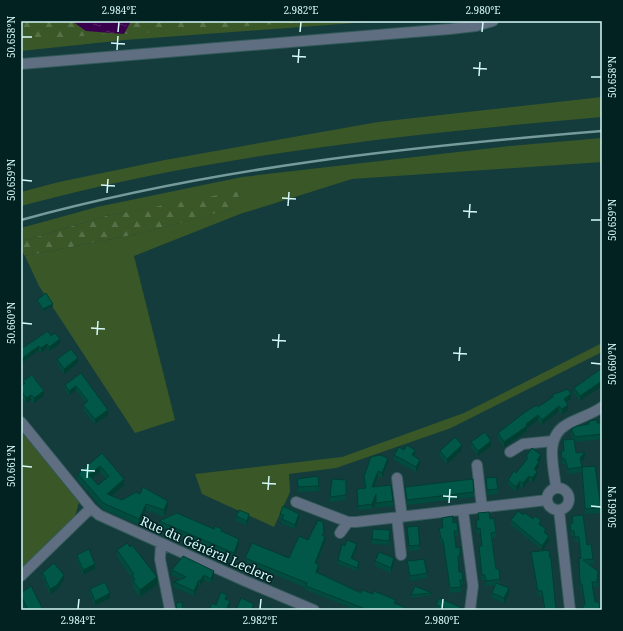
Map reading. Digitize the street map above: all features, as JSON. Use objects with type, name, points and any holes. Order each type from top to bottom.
[{"type":"street","points":[[21,64],[450,29],[476,26],[492,21]]},
{"type":"street","points":[[556,488],[552,453],[553,441],[556,434],[566,424],[602,407]]},
{"type":"street","name":"Rue du Général Leclerc","points":[[21,422],[91,508],[105,518],[314,610]]},
{"type":"street","points":[[510,452],[524,444],[553,441]]},
{"type":"street","points":[[477,466],[482,508]]},
{"type":"street","points":[[397,478],[401,555]]},
{"type":"street","points":[[556,488],[565,490],[568,496],[567,505],[559,510],[551,507],[547,500],[548,494],[556,488]]},
{"type":"street","points":[[296,502],[348,522],[356,522],[547,500]]},
{"type":"street","points":[[21,576],[91,508]]},
{"type":"street","points":[[463,510],[473,586],[470,610]]},
{"type":"street","points":[[559,510],[570,610]]},
{"type":"street","points":[[340,533],[348,522]]},
{"type":"street","points":[[161,543],[160,559],[170,610]]},
{"type":"green space","points":[[21,21],[382,21],[125,40],[21,51]]},
{"type":"green space","points":[[21,21],[72,21],[86,31],[107,34],[21,41]]},
{"type":"green space","points":[[131,21],[324,21],[124,34]]},
{"type":"green space","points":[[602,97],[602,117],[382,139],[237,160],[92,188],[21,206],[21,192],[59,182],[165,160],[378,122]]},
{"type":"green space","points":[[602,138],[602,162],[352,179],[240,214],[134,256],[175,420],[135,433],[39,286],[25,256],[142,233],[237,207],[239,192],[106,216],[26,240],[21,239],[21,228],[97,207],[242,177],[510,146]]},
{"type":"green space","points":[[239,191],[238,207],[142,233],[25,256],[21,250],[21,239],[26,240],[106,216]]},
{"type":"green space","points":[[602,343],[602,352],[451,428],[336,468],[289,474],[290,492],[274,527],[202,494],[195,474],[342,457],[464,413]]},
{"type":"green space","points":[[21,431],[79,502],[75,517],[21,569]]},
{"type":"water","points":[[72,21],[131,21],[124,34],[86,31]]},
{"type":"building","points":[[46,293],[53,304],[43,309],[37,300]]},
{"type":"building","points":[[48,331],[51,336],[55,333],[60,339],[49,347],[47,344],[41,348],[39,346],[21,359],[21,349]]},
{"type":"building","points":[[71,349],[78,358],[64,369],[57,359]]},
{"type":"building","points":[[602,368],[602,381],[580,396],[574,388]]},
{"type":"building","points":[[81,373],[108,410],[95,419],[83,405],[88,401],[76,386],[69,391],[65,385]]},
{"type":"building","points":[[32,375],[44,391],[34,398],[31,395],[26,398],[21,391],[21,386],[25,383],[23,381]]},
{"type":"building","points":[[568,389],[571,394],[564,399],[568,405],[562,409],[559,406],[542,420],[538,415],[526,424],[527,426],[504,442],[498,433],[525,412],[537,405],[538,407],[553,397],[552,395]]},
{"type":"building","points":[[597,420],[597,423],[602,423],[602,434],[575,437],[571,429],[577,426],[589,424],[589,421]]},
{"type":"building","points":[[485,432],[491,441],[478,451],[471,442]]},
{"type":"building","points":[[455,437],[462,445],[447,459],[440,451]]},
{"type":"building","points":[[574,439],[576,453],[585,452],[580,458],[582,467],[568,469],[565,459],[562,459],[561,451],[564,451],[563,440]]},
{"type":"building","points":[[407,445],[415,450],[412,455],[420,460],[416,467],[394,455],[399,447],[404,450]]},
{"type":"building","points":[[532,448],[541,455],[537,460],[539,462],[534,469],[537,472],[532,478],[529,476],[523,483],[520,481],[516,487],[508,480],[514,471],[516,473],[528,458],[526,456]]},
{"type":"building","points":[[102,453],[124,479],[107,494],[122,500],[136,492],[140,494],[143,487],[168,501],[164,510],[146,504],[139,519],[103,503],[78,474]],"holes":[[[100,466],[109,476],[98,485],[89,475]]]},
{"type":"building","points":[[380,455],[388,458],[382,473],[378,471],[372,487],[391,485],[393,501],[376,503],[376,494],[372,504],[358,506],[357,489],[366,488],[364,476],[371,457]]},
{"type":"building","points":[[595,466],[601,508],[585,509],[582,467]]},
{"type":"building","points":[[318,476],[319,486],[298,487],[297,479]]},
{"type":"building","points":[[496,477],[498,489],[487,490],[486,478]]},
{"type":"building","points":[[332,479],[346,480],[346,495],[330,497]]},
{"type":"building","points":[[473,479],[474,492],[407,500],[405,487]]},
{"type":"building","points":[[283,506],[299,514],[295,525],[282,519],[284,515],[280,514]]},
{"type":"building","points":[[239,510],[249,514],[247,521],[236,516]]},
{"type":"building","points":[[518,511],[523,515],[525,513],[533,519],[535,516],[541,520],[539,524],[546,529],[544,532],[549,536],[542,546],[511,520]]},
{"type":"building","points":[[489,512],[490,519],[494,518],[496,532],[491,533],[496,569],[499,569],[500,579],[486,581],[485,575],[482,575],[479,546],[482,546],[480,528],[477,529],[476,520],[479,520],[478,513]]},
{"type":"building","points":[[177,513],[214,529],[215,526],[222,529],[221,531],[239,539],[234,553],[159,521]]},
{"type":"building","points":[[583,515],[587,545],[591,544],[593,559],[583,560],[598,571],[597,582],[592,582],[595,602],[599,602],[600,610],[583,610],[583,605],[585,605],[582,584],[580,584],[579,557],[581,559],[579,537],[575,537],[574,531],[571,531],[570,523],[573,523],[572,516]]},
{"type":"building","points":[[453,516],[453,523],[457,522],[458,531],[454,531],[456,548],[460,547],[460,555],[458,556],[459,572],[462,572],[463,580],[460,580],[461,587],[450,588],[443,540],[441,538],[439,528],[443,528],[442,518]]},
{"type":"building","points":[[318,520],[323,522],[324,532],[322,535],[325,537],[315,563],[319,564],[316,572],[361,593],[362,590],[373,594],[374,591],[396,600],[394,603],[411,610],[368,610],[306,586],[307,583],[245,558],[252,543],[289,558],[299,536],[308,540]]},
{"type":"building","points":[[418,526],[420,545],[409,546],[407,527]]},
{"type":"building","points":[[373,529],[390,530],[389,541],[372,539]]},
{"type":"building","points":[[347,540],[357,544],[351,558],[359,562],[357,568],[338,560],[342,544],[345,546]]},
{"type":"building","points":[[127,543],[130,547],[132,545],[157,577],[140,590],[133,581],[135,580],[132,575],[134,574],[117,550]]},
{"type":"building","points":[[89,549],[95,564],[83,570],[77,555]]},
{"type":"building","points":[[549,550],[556,610],[545,610],[542,591],[538,591],[531,552]]},
{"type":"building","points":[[379,552],[394,558],[391,568],[375,561]]},
{"type":"building","points":[[183,556],[214,571],[211,579],[204,575],[200,581],[199,580],[194,591],[174,582],[186,577],[172,570]]},
{"type":"building","points":[[424,559],[427,573],[410,576],[407,560],[411,561]]},
{"type":"building","points":[[54,563],[64,575],[57,585],[50,589],[45,579],[46,578],[42,573]]},
{"type":"building","points":[[105,582],[110,593],[95,601],[90,589]]},
{"type":"building","points":[[496,583],[509,588],[504,598],[492,593]]},
{"type":"building","points":[[31,586],[43,610],[26,610],[28,609],[21,596],[21,593]]},
{"type":"building","points":[[415,586],[432,593],[411,595]]},
{"type":"building","points":[[221,592],[227,595],[225,599],[230,601],[226,610],[209,610],[212,603],[216,605]]},
{"type":"building","points":[[241,598],[254,604],[251,610],[236,610]]},
{"type":"building","points":[[439,598],[460,607],[459,610],[450,610],[436,605]]},
{"type":"building","points":[[182,602],[183,610],[177,610],[176,603]]},
{"type":"building","points":[[79,607],[80,610],[69,610],[69,609]]},
{"type":"building","points":[[269,607],[275,610],[267,610]]},
{"type":"railway","points":[[21,220],[164,186],[237,173],[382,152],[602,131]]}]
